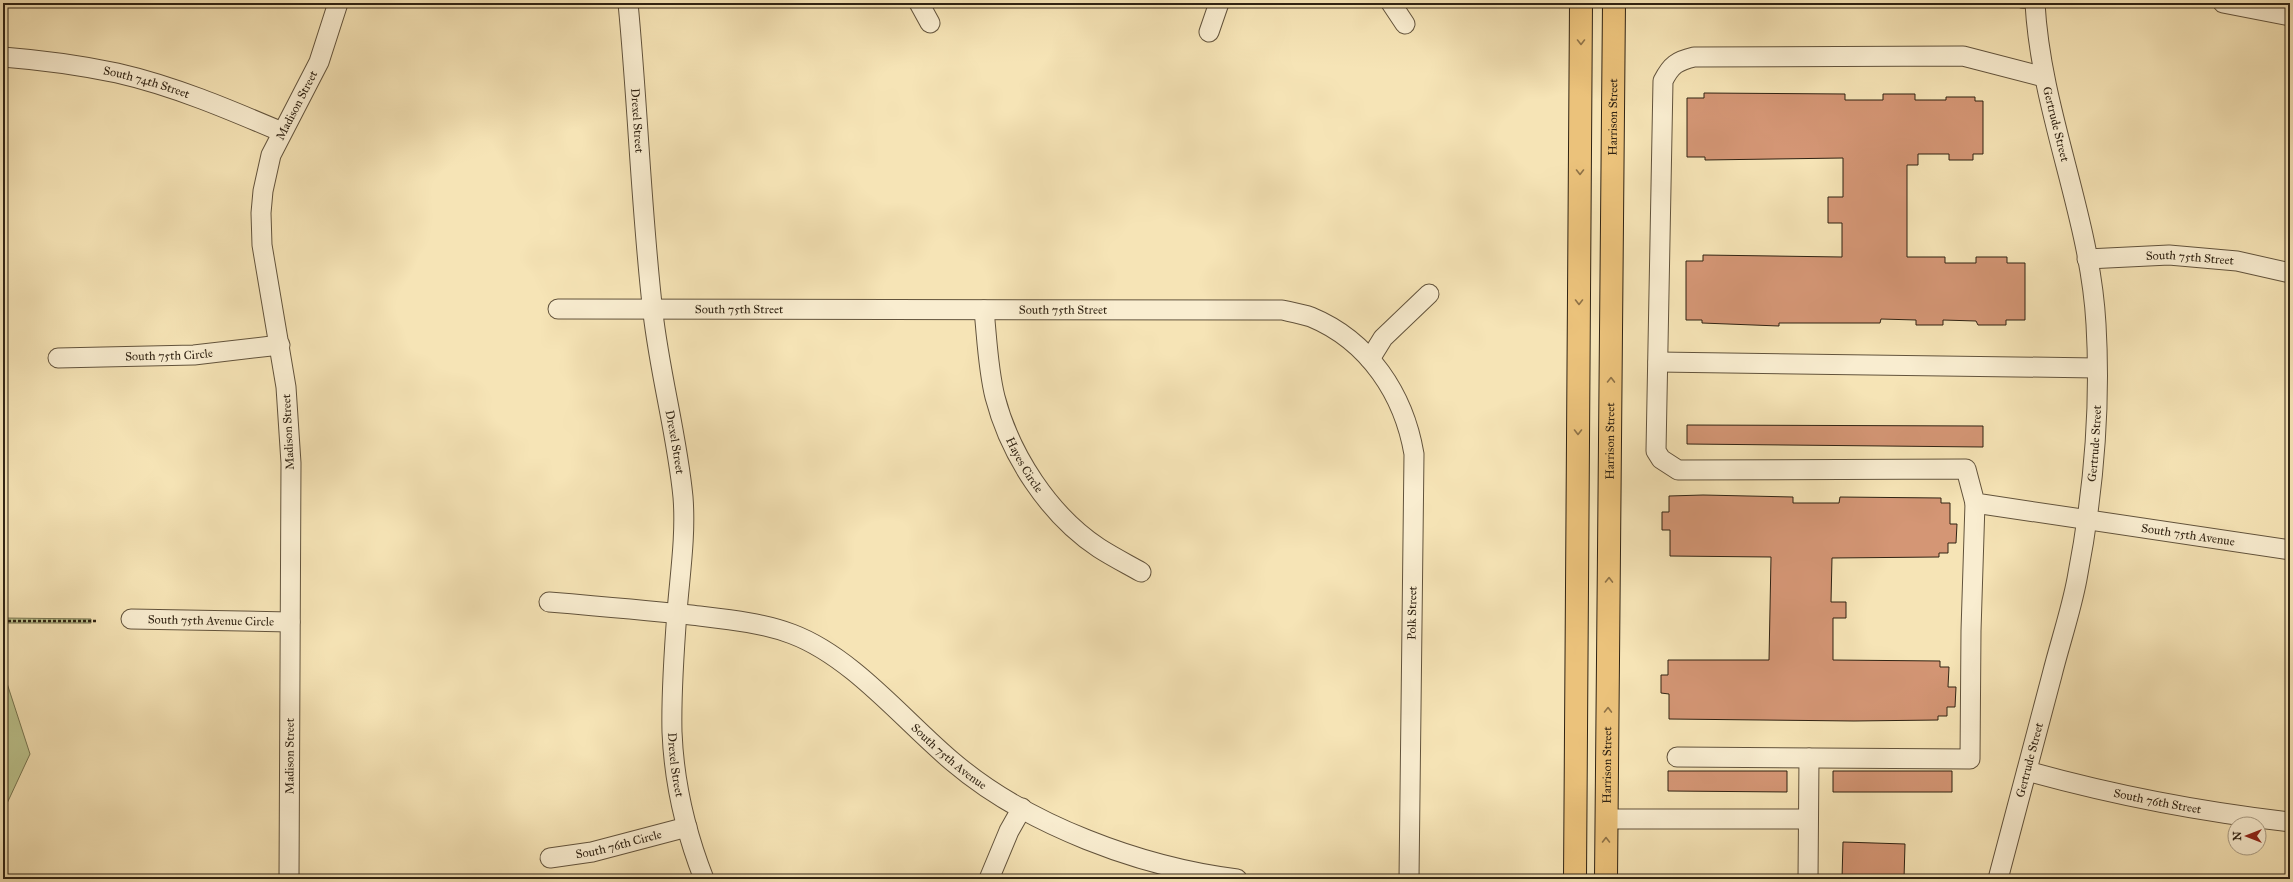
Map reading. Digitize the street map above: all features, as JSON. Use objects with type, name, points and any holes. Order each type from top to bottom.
[{"type":"main road","points":[[1575,879],[1581,3]]},
{"type":"main road","name":"Harrison Street","points":[[1606,879],[1614,3]]},
{"type":"street","name":"Madison Street","points":[[289,879],[291,463],[286,387],[262,245],[261,213],[263,190],[271,155],[319,62],[338,3]]},
{"type":"street","name":"Drexel Street","points":[[628,3],[652,310],[658,362],[683,499],[683,535],[677,614],[672,734],[678,787],[692,850],[704,879]]},
{"type":"street","points":[[919,3],[930,23]]},
{"type":"street","points":[[1209,32],[1219,3]]},
{"type":"street","points":[[1391,3],[1405,24]]},
{"type":"street","name":"Gertrude Street","points":[[1998,879],[2077,580],[2095,447],[2096,323],[2087,259],[2074,191],[2061,147],[2044,77],[2037,33],[2030,3]]},
{"type":"street","points":[[2223,3],[2290,16]]},
{"type":"street","points":[[1677,757],[1970,759],[1971,631],[1975,502],[1966,469],[1678,470],[1661,459],[1656,451],[1663,80],[1669,68],[1682,60],[1694,57],[1963,56],[2044,77]]},
{"type":"street","name":"South 74th Street","points":[[3,57],[60,63],[118,73],[208,101],[282,132]]},
{"type":"street","name":"South 75th Street","points":[[2087,259],[2168,255],[2238,261],[2290,273]]},
{"type":"street","points":[[1370,359],[1383,338],[1429,294]]},
{"type":"street","points":[[558,309],[652,310]]},
{"type":"street","name":"South 75th Street","points":[[652,310],[1282,310],[1310,317],[1331,327],[1346,336],[1370,359]]},
{"type":"street","name":"Hayes Circle","points":[[984,310],[990,371],[995,398],[1006,430],[1027,470],[1047,499],[1074,528],[1098,547],[1141,572]]},
{"type":"street","name":"South 75th Circle","points":[[58,358],[194,355],[280,345]]},
{"type":"street","name":"Polk Street","points":[[1370,359],[1380,369],[1400,405],[1409,429],[1414,454],[1410,879]]},
{"type":"street","points":[[1658,362],[2096,368]]},
{"type":"street","name":"South 75th Avenue","points":[[1975,502],[2085,520],[2290,550]]},
{"type":"street","points":[[550,602],[677,614]]},
{"type":"street","name":"South 75th Avenue","points":[[677,614],[765,626],[792,634],[817,646],[852,670],[954,763],[981,783],[1040,818],[1109,848],[1158,863],[1237,879]]},
{"type":"street","name":"South 75th Avenue Circle","points":[[131,619],[290,622]]},
{"type":"street","points":[[1808,879],[1809,758]]},
{"type":"street","name":"South 76th Street","points":[[2027,772],[2087,788],[2252,818],[2290,822]]},
{"type":"street","points":[[989,879],[1009,831],[1022,808]]},
{"type":"street","points":[[1607,819],[1808,819]]},
{"type":"street","name":"South 76th Circle","points":[[550,858],[592,852],[687,827]]},
{"type":"path","points":[[3,621],[97,621]]},
{"type":"green space","points":[[3,618],[91,619],[91,623],[3,623]]},
{"type":"green space","points":[[3,671],[30,754],[3,812]]},
{"type":"building","points":[[1704,93],[1845,94],[1845,100],[1883,100],[1883,94],[1915,94],[1915,100],[1946,100],[1946,97],[1975,97],[1975,101],[1983,101],[1983,154],[1973,154],[1973,160],[1949,160],[1949,154],[1918,154],[1918,165],[1907,165],[1907,257],[1945,257],[1945,263],[1976,263],[1976,257],[2007,257],[2007,263],[2025,263],[2025,320],[2006,320],[2006,325],[1978,325],[1976,321],[1943,320],[1943,325],[1916,325],[1916,320],[1881,319],[1880,323],[1779,323],[1779,326],[1702,323],[1702,320],[1686,320],[1686,261],[1703,261],[1703,255],[1842,257],[1842,223],[1828,223],[1828,197],[1843,197],[1843,158],[1705,160],[1705,157],[1687,157],[1687,98],[1704,98]]},
{"type":"building","points":[[1687,425],[1983,426],[1983,447],[1687,444]]},
{"type":"building","points":[[1703,495],[1793,497],[1793,503],[1839,503],[1840,497],[1941,498],[1941,503],[1950,503],[1950,524],[1957,524],[1956,543],[1948,543],[1948,553],[1939,553],[1939,557],[1832,558],[1831,602],[1846,602],[1846,618],[1833,618],[1833,660],[1940,661],[1940,667],[1949,667],[1948,687],[1956,687],[1955,707],[1947,707],[1947,716],[1938,716],[1938,720],[1854,721],[1669,719],[1669,694],[1661,693],[1661,675],[1668,675],[1668,660],[1769,660],[1771,557],[1670,556],[1670,530],[1662,530],[1662,512],[1669,512],[1669,496]]},
{"type":"building","points":[[1668,771],[1787,771],[1787,792],[1668,791]]},
{"type":"building","points":[[1833,771],[1952,771],[1952,792],[1833,792]]},
{"type":"building","points":[[1843,842],[1905,844],[1904,879],[1842,879]]}]
